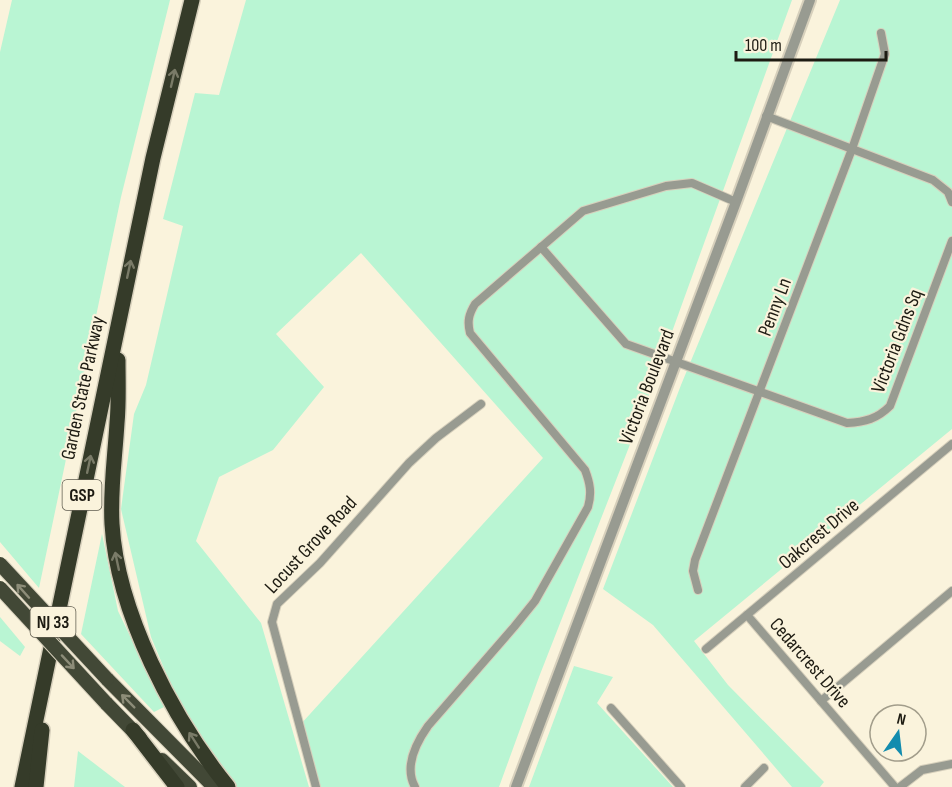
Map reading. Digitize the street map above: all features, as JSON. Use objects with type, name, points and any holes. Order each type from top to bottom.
[{"type":"highway","name":"Garden State Parkway","points":[[22,787],[153,158],[192,0]]},
{"type":"highway","points":[[180,45],[204,0]]},
{"type":"highway","points":[[118,326],[117,422],[111,511],[115,552],[142,640],[168,696],[190,735],[228,787]]},
{"type":"highway","name":"NJ 33","points":[[0,564],[107,679],[214,787]]},
{"type":"highway","name":"NJ 33","points":[[0,588],[106,702],[190,787]]},
{"type":"highway","points":[[36,787],[47,665]]},
{"type":"highway","points":[[133,730],[177,787]]},
{"type":"street","name":"Victoria Boulevard","points":[[516,787],[810,0]]},
{"type":"street","name":"Penny Ln","points":[[698,590],[693,572],[695,560],[852,149],[885,54],[881,33]]},
{"type":"street","points":[[766,116],[933,180],[948,192],[952,202]]},
{"type":"street","points":[[415,787],[411,780],[416,743],[535,601],[588,507],[591,496],[590,482],[585,470],[470,333],[468,323],[470,313],[475,304],[583,211],[666,186],[692,183],[736,202]]},
{"type":"street","name":"Victoria Gdns Sq","points":[[541,247],[626,344],[847,423],[864,422],[880,416],[890,406],[952,241]]},
{"type":"street","name":"Locust Grove Road","points":[[316,787],[272,622],[277,604],[320,562],[409,463],[436,438],[481,404]]},
{"type":"street","name":"Oakcrest Drive","points":[[706,649],[952,445]]},
{"type":"street","points":[[821,701],[952,591]]},
{"type":"street","name":"Cedarcrest Drive","points":[[747,615],[897,787]]},
{"type":"street","points":[[611,708],[681,787]]},
{"type":"street","points":[[897,787],[922,770],[952,764]]},
{"type":"street","points":[[745,787],[764,768]]},
{"type":"green space","points":[[12,0],[170,0],[121,197],[39,588],[0,542],[0,52]]},
{"type":"green space","points":[[246,0],[792,0],[647,401],[539,677],[499,787],[317,787],[300,725],[543,458],[361,253],[276,334],[324,387],[273,450],[219,477],[196,541],[261,623],[309,787],[235,787],[181,709],[151,637],[121,509],[134,414],[146,385],[183,226],[163,219],[195,93],[219,95]]},
{"type":"green space","points":[[840,0],[952,0],[952,429],[694,641],[728,685],[824,782],[820,787],[792,787],[653,625],[603,589],[681,385]]},
{"type":"green space","points":[[102,534],[118,611],[164,707],[154,712],[81,634]]},
{"type":"green space","points":[[0,617],[25,647],[20,656],[0,641]]},
{"type":"green space","points":[[574,666],[613,677],[597,703],[673,787],[529,787]]},
{"type":"green space","points":[[78,751],[125,787],[74,787]]}]
